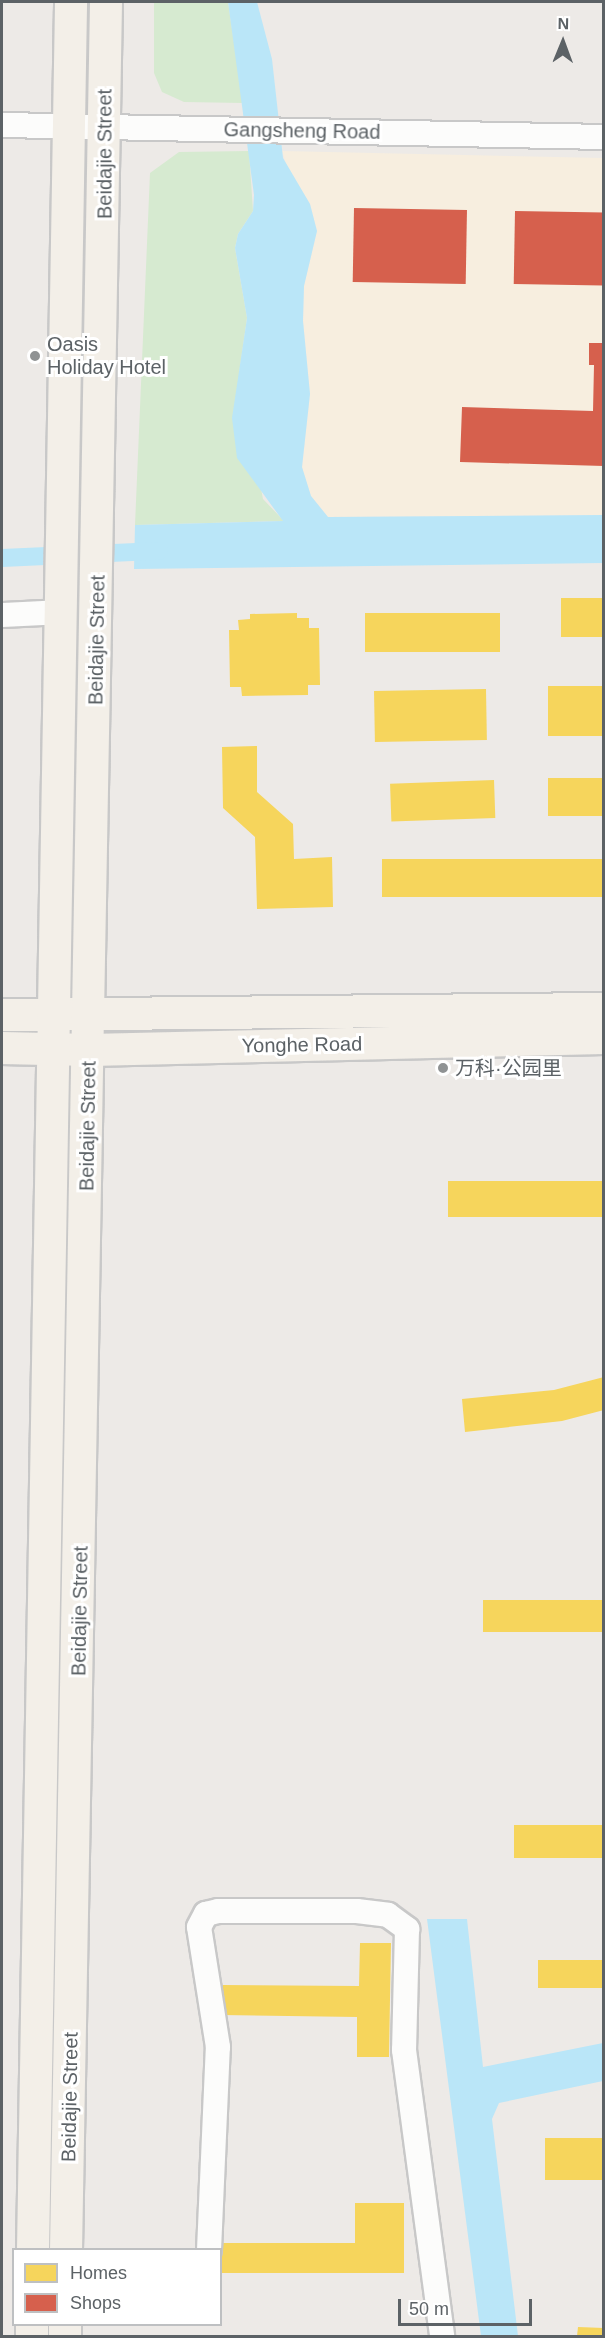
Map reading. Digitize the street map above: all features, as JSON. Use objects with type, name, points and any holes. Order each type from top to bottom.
[{"type":"main road","name":"Beidajie Street","points":[[33,2248],[71,2]]},
{"type":"main road","name":"Beidajie Street","points":[[66,2248],[90,1050],[106,2]]},
{"type":"main road","name":"Yonghe Road","points":[[2,1015],[90,1016],[603,1009]]},
{"type":"main road","name":"Yonghe Road","points":[[2,1048],[90,1050],[603,1038]]},
{"type":"street","name":"Gangsheng Road","points":[[2,125],[603,137]]},
{"type":"street","points":[[2,615],[61,612]]},
{"type":"street","points":[[209,2248],[218,2047],[199,1927],[206,1914],[218,1911],[357,1911],[388,1915],[408,1929],[404,2050],[442,2337]]},
{"type":"shaded area","points":[[282,151],[603,158],[603,515],[328,517],[311,496],[302,468],[310,394],[303,321],[304,286],[317,231],[310,204],[287,167]]},
{"type":"green space","points":[[154,2],[228,2],[243,103],[184,102],[162,92],[154,73]]},
{"type":"green space","points":[[249,151],[253,211],[238,234],[235,248],[247,318],[239,374],[263,499],[284,521],[135,525],[150,173],[179,152]]},
{"type":"water","points":[[228,2],[257,2],[272,59],[283,158],[310,204],[317,231],[304,286],[303,321],[310,394],[302,467],[311,496],[328,517],[603,515],[603,563],[134,569],[135,525],[283,521],[237,458],[232,418],[247,318],[235,248],[238,234],[253,211],[254,195]]},
{"type":"water","points":[[427,1919],[467,1919],[483,2067],[603,2043],[603,2081],[499,2103],[492,2119],[518,2336],[481,2336]]},
{"type":"building: Homes","points":[[561,598],[604,598],[604,637],[561,637]]},
{"type":"building: Homes","points":[[297,613],[297,618],[309,618],[309,628],[319,628],[320,685],[308,685],[308,695],[242,696],[241,687],[230,687],[229,630],[239,630],[238,620],[250,619],[250,614]]},
{"type":"building: Homes","points":[[365,613],[500,613],[500,652],[365,652]]},
{"type":"building: Homes","points":[[548,686],[604,686],[604,736],[548,736]]},
{"type":"building: Homes","points":[[486,689],[487,740],[375,742],[374,691]]},
{"type":"building: Homes","points":[[257,746],[257,792],[293,824],[294,859],[332,857],[333,907],[257,909],[255,837],[223,808],[222,747]]},
{"type":"building: Homes","points":[[548,778],[604,778],[604,816],[548,816]]},
{"type":"building: Homes","points":[[494,780],[495,818],[391,822],[390,784]]},
{"type":"building: Homes","points":[[382,859],[604,859],[604,897],[382,897]]},
{"type":"building: Homes","points":[[448,1181],[604,1181],[604,1217],[448,1217]]},
{"type":"building: Homes","points":[[604,1377],[604,1410],[562,1421],[465,1432],[462,1399],[554,1390]]},
{"type":"building: Homes","points":[[483,1600],[604,1600],[604,1632],[483,1632]]},
{"type":"building: Homes","points":[[514,1825],[604,1825],[604,1858],[514,1858]]},
{"type":"building: Homes","points":[[360,1943],[391,1943],[389,2057],[357,2057],[357,2017],[221,2015],[222,1985],[359,1986]]},
{"type":"building: Homes","points":[[538,1960],[604,1960],[604,1988],[538,1988]]},
{"type":"building: Homes","points":[[545,2138],[604,2138],[604,2180],[545,2180]]},
{"type":"building: Homes","points":[[355,2203],[404,2203],[404,2273],[222,2273],[222,2248],[218,2248],[212,2243],[355,2243]]},
{"type":"building: Homes","points":[[578,2327],[604,2328],[604,2336],[577,2336]]},
{"type":"building: Shops","points":[[354,208],[467,210],[466,284],[353,282]]},
{"type":"building: Shops","points":[[515,211],[604,213],[603,286],[514,284]]},
{"type":"building: Shops","points":[[589,343],[604,343],[604,466],[460,462],[462,407],[593,411],[594,365],[589,365]]},
{"type":"waterway","points":[[2,558],[159,551]]},
{"type":"place","name":"Oasis Holiday Hotel","points":[[35,356]]},
{"type":"place","name":"万科·公园里","points":[[443,1068]]}]
